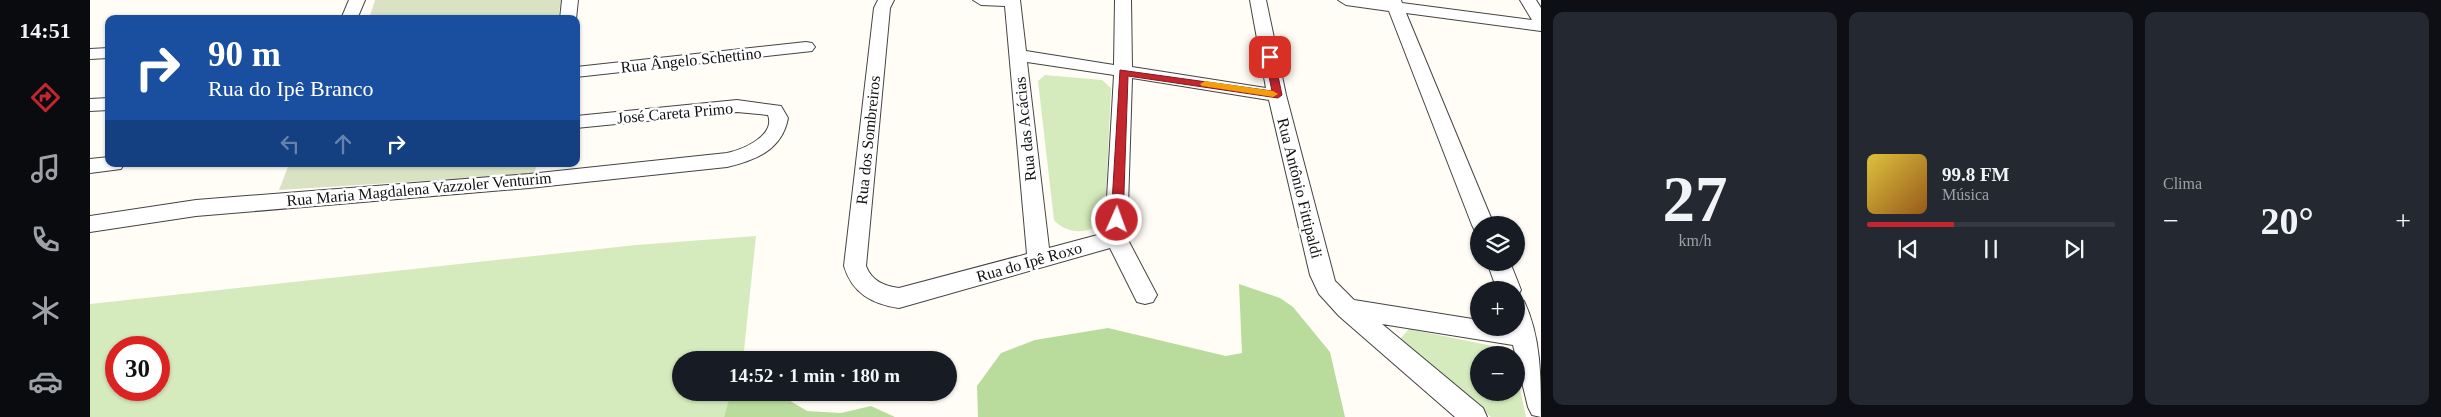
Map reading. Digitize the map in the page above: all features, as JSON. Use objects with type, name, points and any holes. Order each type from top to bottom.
[{"type":"street","points":[[351,15],[357,0]]},
{"type":"street","points":[[568,15],[570,0]]},
{"type":"street","name":"Rua dos Sombreiros","points":[[861,280],[855,266],[882,8],[886,0]]},
{"type":"street","points":[[981,0],[1012,1]]},
{"type":"street","points":[[1123,0],[1123,72],[1116,238],[1145,295]]},
{"type":"street","name":"Rua Antônio Fittipaldi","points":[[1258,0],[1278,95],[1321,275],[1327,287],[1347,309],[1474,417]]},
{"type":"street","points":[[1346,0],[1394,3],[1541,26]]},
{"type":"street","points":[[1528,0],[1541,21]]},
{"type":"street","name":"Rua das Acácias","points":[[1012,1],[1039,258]]},
{"type":"street","points":[[1394,3],[1480,216]]},
{"type":"street","name":"Rua Ângelo Schettino","points":[[580,72],[806,47]]},
{"type":"street","points":[[90,54],[105,53]]},
{"type":"street","points":[[1017,56],[1278,95]]},
{"type":"street","points":[[90,105],[105,104]]},
{"type":"street","name":"José Careta Primo","points":[[580,122],[736,106],[774,110]]},
{"type":"street","name":"Rua Maria Magdalena Vazzoler Venturim","points":[[90,224],[196,208],[529,181],[727,160],[753,152],[768,140],[778,125],[779,118],[774,110]]},
{"type":"street","points":[[90,166],[105,165]]},
{"type":"street","name":"Rua do Ipê Roxo","points":[[861,280],[866,286],[882,295],[908,297],[1039,258],[1116,238]]},
{"type":"street","points":[[1347,309],[1525,337],[1541,407]]},
{"type":"green space","points":[[375,0],[561,0],[559,15],[370,15]]},
{"type":"green space","points":[[1045,75],[1102,80],[1111,88],[1105,216],[1101,223],[1088,230],[1073,231],[1066,229],[1054,220],[1038,81]]},
{"type":"green space","points":[[288,167],[536,167],[535,174],[279,190]]},
{"type":"green space","points":[[756,236],[744,351],[672,351],[672,401],[729,401],[724,417],[90,417],[90,304],[636,245]]},
{"type":"green space","points":[[1239,284],[1280,298],[1293,307],[1330,352],[1345,417],[978,417],[977,386],[1001,353],[1035,340],[1108,328],[1226,356],[1242,353]]},
{"type":"green space","points":[[1409,329],[1492,346],[1470,346],[1470,400],[1398,341]]},
{"type":"green space","points":[[728,401],[790,401],[807,411],[841,413],[871,406],[895,417],[724,417]]},
{"type":"green space","points":[[1471,401],[1523,401],[1526,417],[1491,417]]},
{"type":"slow traffic","points":[[1205,84],[1273,94]]},
{"type":"route","points":[[1117,220],[1123,72],[1278,95],[1270,57]]}]
